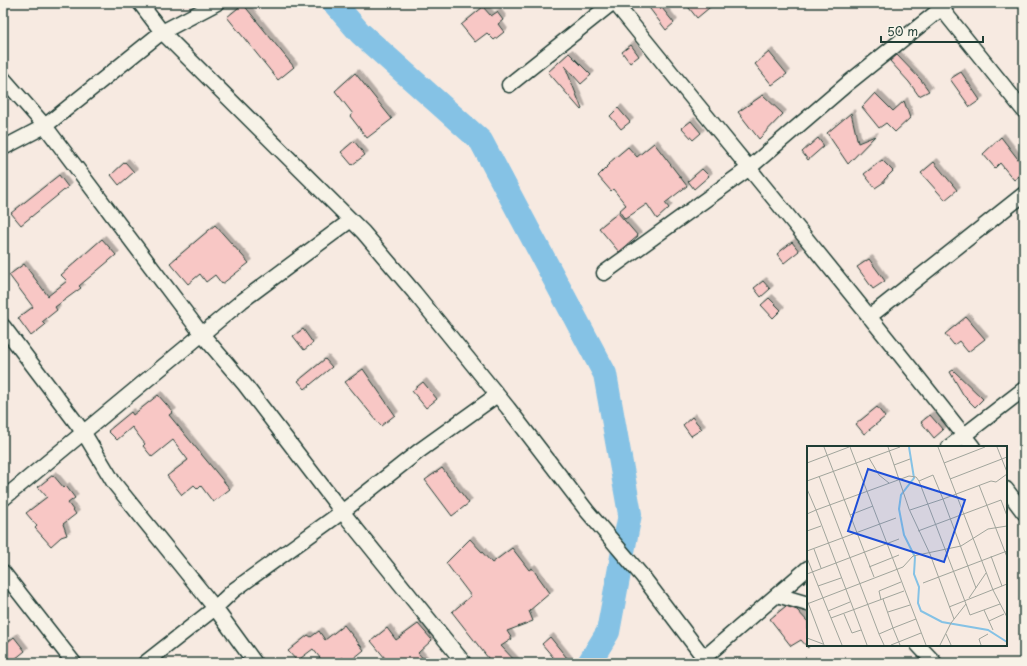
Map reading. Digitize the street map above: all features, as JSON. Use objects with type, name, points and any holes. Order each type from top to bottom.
[{"type":"street","points":[[140,3],[162,32],[351,220],[414,292],[497,395],[587,511],[643,577],[703,661],[807,569]]},
{"type":"street","points":[[3,148],[45,126],[162,32],[217,3]]},
{"type":"street","points":[[509,85],[612,3]]},
{"type":"street","points":[[615,3],[748,169],[870,317],[972,446]]},
{"type":"street","points":[[604,273],[748,169],[942,5],[1024,111]]},
{"type":"street","points":[[3,78],[45,126],[201,333],[245,385],[342,512],[464,663]]},
{"type":"street","points":[[870,317],[1024,194]]},
{"type":"street","points":[[3,499],[84,433],[201,333],[351,220]]},
{"type":"street","points":[[3,326],[84,433],[114,483],[215,608],[255,663]]},
{"type":"street","points":[[950,446],[1024,389]]},
{"type":"street","points":[[145,663],[215,608],[234,590],[342,512],[419,451],[497,395]]},
{"type":"street","points":[[1007,491],[1024,513]]},
{"type":"street","points":[[3,572],[74,663]]},
{"type":"street","points":[[777,595],[807,604]]},
{"type":"street","points":[[919,646],[935,663]]},
{"type":"building","points":[[649,3],[658,3],[674,23],[666,30],[647,5]]},
{"type":"building","points":[[685,3],[715,3],[697,18]]},
{"type":"building","points":[[243,4],[294,67],[278,80],[227,17]]},
{"type":"building","points":[[483,7],[491,16],[497,12],[503,20],[498,24],[504,32],[494,40],[487,33],[475,42],[461,25]]},
{"type":"building","points":[[631,45],[639,56],[630,63],[622,52]]},
{"type":"building","points":[[769,52],[787,74],[772,85],[755,64]]},
{"type":"building","points":[[569,53],[591,75],[581,84],[565,66],[582,109],[581,110],[548,72]]},
{"type":"building","points":[[897,55],[921,80],[929,91],[919,96],[909,82],[890,61]]},
{"type":"building","points":[[961,72],[980,100],[970,107],[950,79]]},
{"type":"building","points":[[355,73],[392,119],[367,138],[350,116],[353,114],[335,91]]},
{"type":"building","points":[[875,93],[893,111],[904,101],[910,118],[895,132],[886,123],[879,128],[862,107]]},
{"type":"building","points":[[763,95],[783,114],[759,139],[738,112]]},
{"type":"building","points":[[618,108],[630,122],[621,129],[610,116]]},
{"type":"building","points":[[851,113],[858,143],[875,136],[848,164],[827,133]]},
{"type":"building","points":[[691,121],[701,133],[693,140],[682,128]]},
{"type":"building","points":[[1001,137],[1024,167],[1024,172],[1014,180],[1000,163],[995,168],[983,154]]},
{"type":"building","points":[[818,138],[824,146],[808,160],[802,152]]},
{"type":"building","points":[[354,141],[365,155],[352,165],[341,152]]},
{"type":"building","points":[[654,143],[687,186],[665,203],[669,208],[657,219],[647,204],[625,219],[619,211],[626,205],[613,189],[611,191],[598,176],[610,164],[609,163],[628,147],[637,157]]},
{"type":"building","points":[[882,160],[893,171],[884,180],[884,182],[875,188],[864,174]]},
{"type":"building","points":[[125,162],[134,172],[119,185],[111,175]]},
{"type":"building","points":[[934,162],[957,190],[945,200],[921,173]]},
{"type":"building","points":[[702,169],[709,176],[694,189],[688,181]]},
{"type":"building","points":[[59,175],[68,187],[21,225],[11,213]]},
{"type":"building","points":[[618,213],[638,236],[619,252],[599,228]]},
{"type":"building","points":[[215,225],[249,263],[222,284],[215,275],[206,282],[200,274],[188,284],[170,263]]},
{"type":"building","points":[[102,239],[116,255],[79,286],[81,288],[55,307],[57,310],[42,322],[45,325],[31,336],[18,318],[33,307],[9,275],[24,264],[48,296],[67,281],[61,275]]},
{"type":"building","points":[[792,242],[799,251],[784,263],[777,254]]},
{"type":"building","points":[[869,259],[885,281],[873,289],[857,267]]},
{"type":"building","points":[[763,281],[770,289],[761,297],[754,288]]},
{"type":"building","points":[[769,298],[781,310],[773,318],[761,305]]},
{"type":"building","points":[[966,317],[985,339],[968,352],[959,341],[954,345],[945,334]]},
{"type":"building","points":[[303,329],[313,343],[304,350],[293,336]]},
{"type":"building","points":[[325,359],[332,367],[305,389],[298,381]]},
{"type":"building","points":[[363,369],[395,415],[381,426],[345,382]]},
{"type":"building","points":[[953,370],[983,399],[975,407],[964,396],[950,372]]},
{"type":"building","points":[[423,382],[437,399],[426,408],[412,391]]},
{"type":"building","points":[[158,395],[173,412],[169,415],[230,489],[213,502],[201,486],[198,489],[194,485],[182,495],[167,476],[188,460],[173,440],[152,457],[143,446],[145,444],[132,427],[117,440],[108,431],[131,412],[133,415]]},
{"type":"building","points":[[877,407],[885,417],[864,434],[856,424]]},
{"type":"building","points":[[930,415],[943,430],[934,438],[921,422]]},
{"type":"building","points":[[692,417],[702,429],[691,436],[683,425]]},
{"type":"building","points":[[442,468],[469,503],[452,516],[425,480]]},
{"type":"building","points":[[53,475],[64,488],[66,486],[75,498],[68,503],[76,514],[63,524],[67,535],[61,537],[51,546],[35,528],[37,526],[26,513],[47,497],[38,487]]},
{"type":"building","points":[[470,539],[492,563],[512,548],[529,570],[532,568],[550,593],[529,611],[533,621],[507,631],[512,639],[501,646],[517,663],[492,663],[452,612],[471,596],[446,563]]},
{"type":"building","points":[[786,606],[797,610],[807,621],[808,648],[801,640],[791,646],[770,619]]},
{"type":"building","points":[[418,624],[432,640],[418,653],[427,663],[389,663],[371,641],[387,628],[396,640]]},
{"type":"building","points":[[344,625],[364,650],[348,663],[342,657],[336,663],[324,663],[313,649],[297,661],[288,651],[308,635],[311,637],[319,631],[325,640]]},
{"type":"building","points":[[14,637],[25,651],[10,663],[3,663],[3,646]]},
{"type":"building","points":[[550,637],[571,663],[558,663],[542,644]]},
{"type":"waterway","points":[[334,3],[360,33],[481,141],[605,374],[630,514],[608,632],[589,663]]}]
